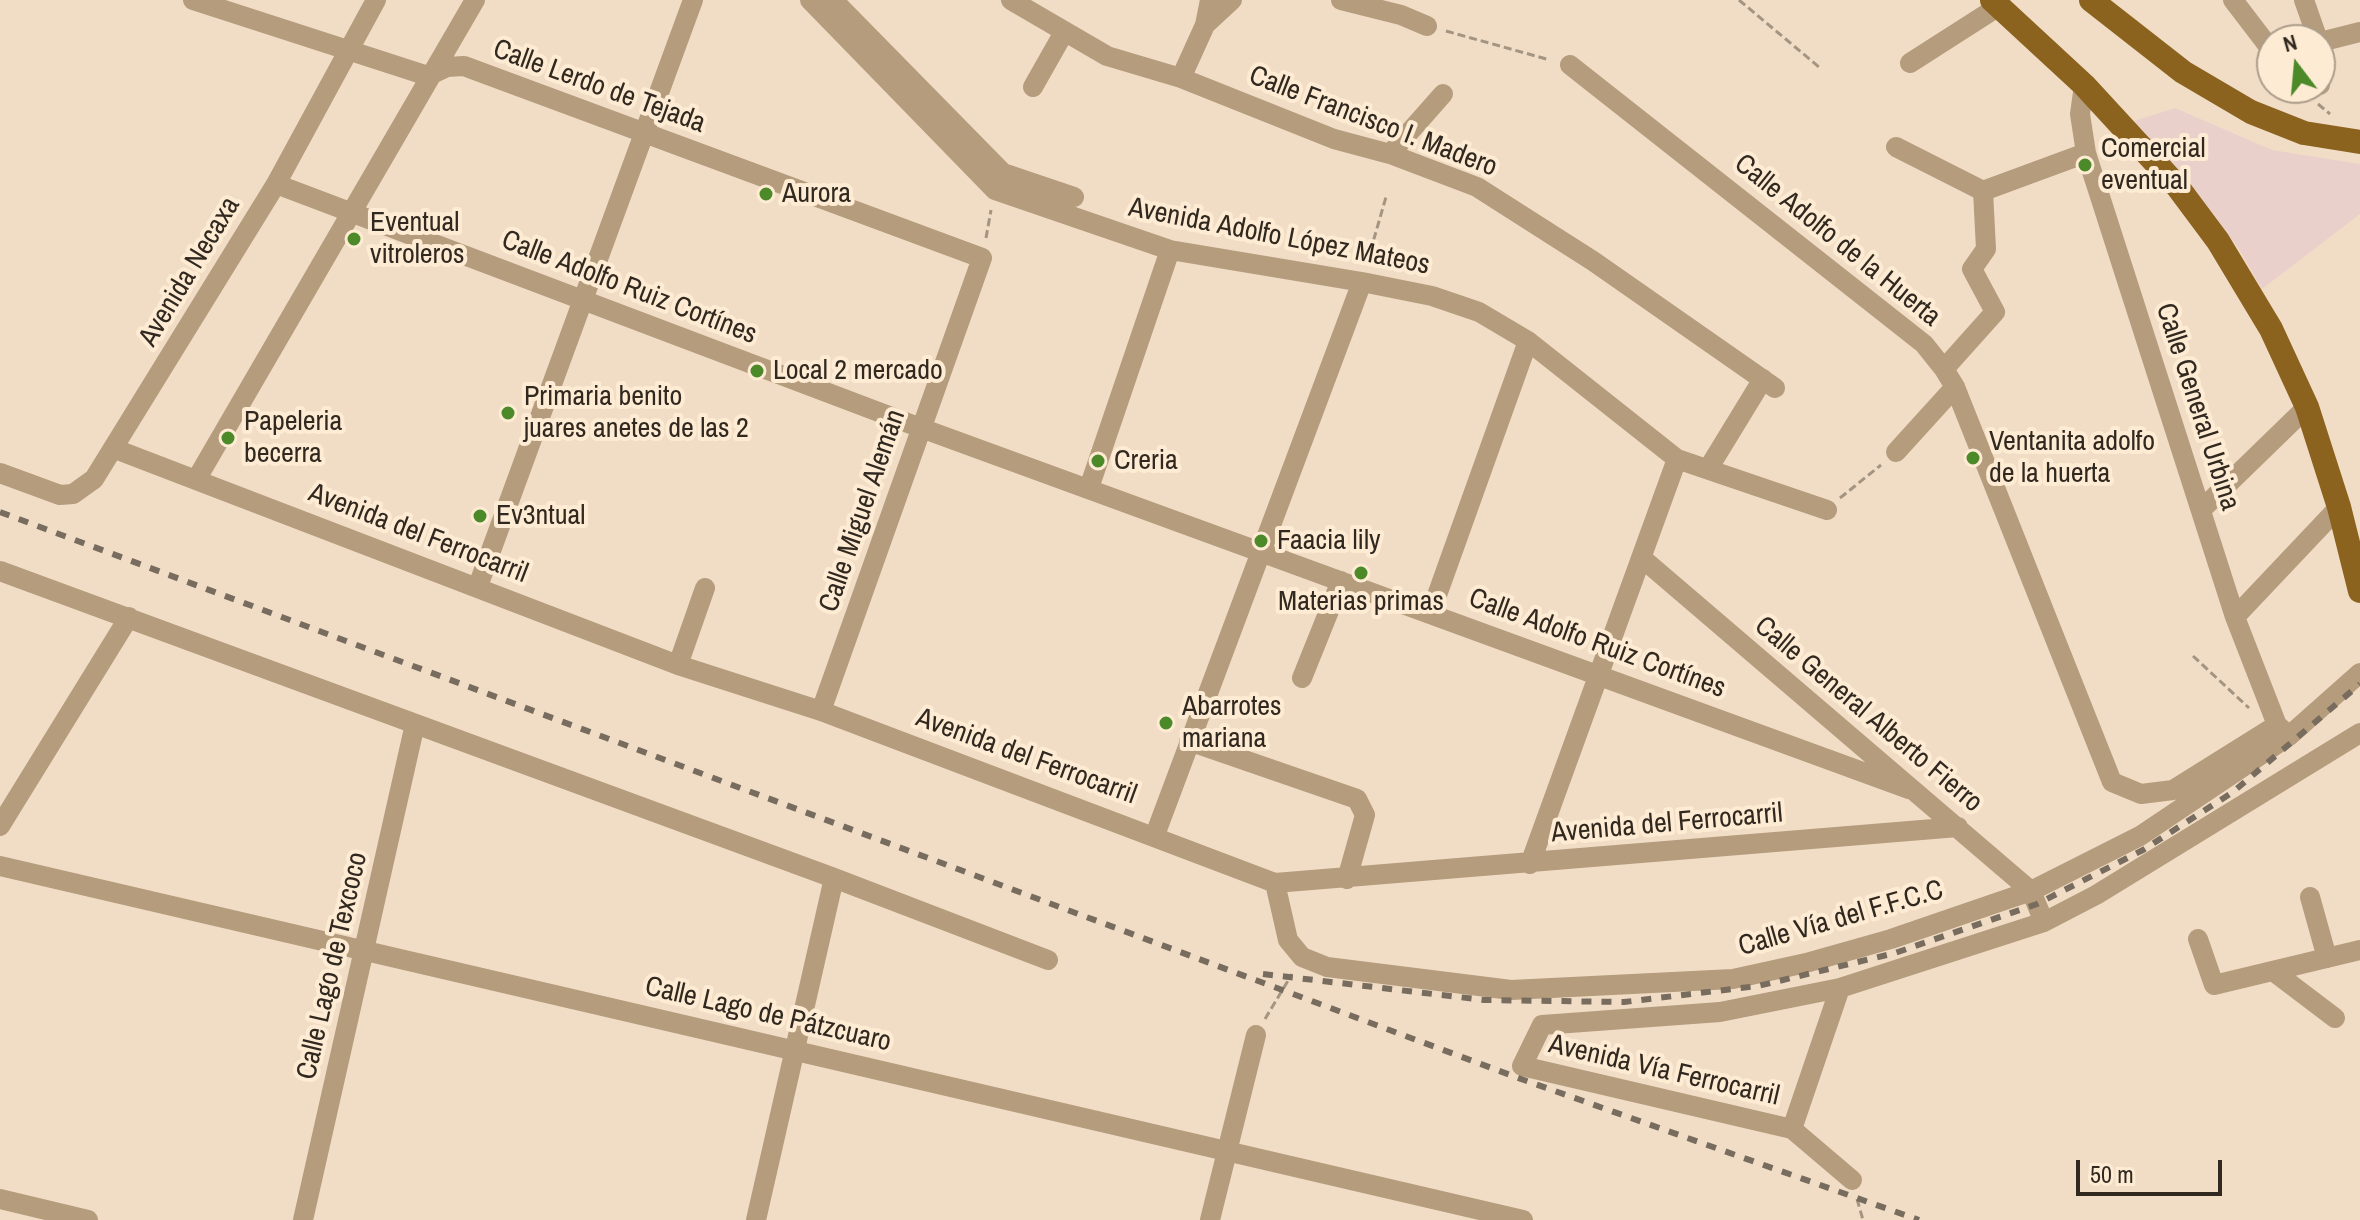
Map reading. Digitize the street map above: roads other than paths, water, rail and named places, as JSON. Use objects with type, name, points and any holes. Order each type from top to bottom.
[{"type":"main road","points":[[2091,0],[2183,72],[2251,112],[2304,133],[2360,142]]},
{"type":"main road","points":[[1996,3],[2084,85],[2177,186],[2218,241],[2271,329],[2307,407],[2339,507],[2360,591]]},
{"type":"street","points":[[193,0],[428,76]]},
{"type":"street","name":"Avenida Necaxa","points":[[0,473],[48,492],[73,494],[94,479],[276,184],[376,0]]},
{"type":"street","points":[[196,480],[428,76],[475,0]]},
{"type":"street","points":[[478,586],[581,298],[693,0]]},
{"type":"street","name":"Avenida Adolfo López Mateos","points":[[810,0],[995,190],[1170,250],[1432,296],[1479,312],[1528,341],[1677,459]]},
{"type":"street","points":[[833,0],[1003,173],[1074,197]]},
{"type":"street","name":"Calle Francisco I. Madero","points":[[1011,0],[1063,34],[1107,56],[1181,78],[1334,139],[1390,154],[1477,187],[1769,383],[1708,469]]},
{"type":"street","points":[[1181,78],[1205,25],[1210,0]]},
{"type":"street","points":[[1205,25],[1232,0]]},
{"type":"street","points":[[1341,0],[1401,15],[1427,26]]},
{"type":"street","points":[[2233,0],[2256,30]]},
{"type":"street","points":[[2304,0],[2313,24]]},
{"type":"street","points":[[1910,63],[1996,3]]},
{"type":"street","points":[[2336,37],[2360,32]]},
{"type":"street","points":[[1033,87],[1063,34]]},
{"type":"street","name":"Calle Adolfo de la Huerta","points":[[1570,65],[1924,344],[1944,369],[1955,387],[2112,782],[2141,794],[2173,790],[2279,730]]},
{"type":"street","name":"Calle Lerdo de Tejada","points":[[428,76],[447,67],[464,66],[982,258]]},
{"type":"street","name":"Calle General Urbina","points":[[2084,85],[2080,114],[2086,153],[2235,617],[2279,730]]},
{"type":"street","points":[[1390,154],[1443,94]]},
{"type":"street","points":[[1896,147],[1983,191],[2086,153]]},
{"type":"street","name":"Calle Adolfo Ruiz Cortínes","points":[[276,184],[349,215],[581,298],[921,428],[1909,789]]},
{"type":"street","points":[[1944,369],[1995,312],[1972,269],[1986,249],[1983,191]]},
{"type":"street","points":[[1089,488],[1170,250]]},
{"type":"street","name":"Calle Miguel Alemán","points":[[821,711],[982,258]]},
{"type":"street","points":[[1155,835],[1362,282]]},
{"type":"street","points":[[1431,612],[1528,341]]},
{"type":"street","points":[[1896,452],[1955,387]]},
{"type":"street","points":[[2201,510],[2307,407]]},
{"type":"street","name":"Avenida del Ferrocarril","points":[[115,449],[678,665],[821,711],[1275,883],[1958,827]]},
{"type":"street","points":[[1530,864],[1677,459],[1827,510]]},
{"type":"street","points":[[2235,617],[2339,507]]},
{"type":"street","name":"Calle General Alberto Fierro","points":[[1643,559],[2031,891],[2044,922]]},
{"type":"street","points":[[3,579],[129,617],[1048,960]]},
{"type":"street","points":[[1302,678],[1341,581]]},
{"type":"street","points":[[678,665],[705,588]]},
{"type":"street","points":[[0,826],[129,617]]},
{"type":"street","name":"Calle Vía del F.F.C.C","points":[[1275,883],[1288,940],[1302,957],[1327,967],[1511,990],[1733,979],[1806,963],[2031,891],[2140,836],[2279,730],[2360,673]]},
{"type":"street","name":"Calle Lago de Texcoco","points":[[303,1220],[415,724]]},
{"type":"street","points":[[1852,1180],[1792,1129],[1840,988],[2044,922],[2096,895],[2360,733]]},
{"type":"street","points":[[1189,741],[1357,799],[1365,815],[1347,879]]},
{"type":"street","name":"Calle Lago de Pátzcuaro","points":[[0,866],[1226,1148],[1523,1220]]},
{"type":"street","points":[[756,1220],[834,878]]},
{"type":"street","points":[[2310,897],[2327,958]]},
{"type":"street","points":[[2198,939],[2214,985],[2360,950]]},
{"type":"street","points":[[2273,971],[2335,1018]]},
{"type":"street","name":"Avenida Vía Ferrocarril","points":[[1792,1129],[1522,1066],[1542,1025],[1720,1012],[1840,988]]},
{"type":"street","points":[[1210,1220],[1256,1035]]},
{"type":"street","points":[[0,1199],[88,1220]]},
{"type":"railway","points":[[0,512],[1521,1079],[1919,1220]]},
{"type":"railway","points":[[1263,974],[1484,1000],[1624,1002],[1758,986],[1895,953],[2037,904],[2143,850],[2233,792],[2360,684]]},
{"type":"place","name":"Comercial eventual","points":[[2085,165]]},
{"type":"place","name":"Aurora","points":[[766,194]]},
{"type":"place","name":"Eventual vitroleros","points":[[354,239]]},
{"type":"place","name":"Local 2 mercado","points":[[757,371]]},
{"type":"place","name":"Primaria benito juares anetes de las 2","points":[[508,413]]},
{"type":"place","name":"Papeleria becerra","points":[[228,438]]},
{"type":"place","name":"Ventanita adolfo de la huerta","points":[[1973,458]]},
{"type":"place","name":"Creria","points":[[1098,461]]},
{"type":"place","name":"Ev3ntual","points":[[480,516]]},
{"type":"place","name":"Faacia lily","points":[[1261,541]]},
{"type":"place","name":"Materias primas","points":[[1361,573]]},
{"type":"place","name":"Abarrotes mariana","points":[[1166,723]]}]
